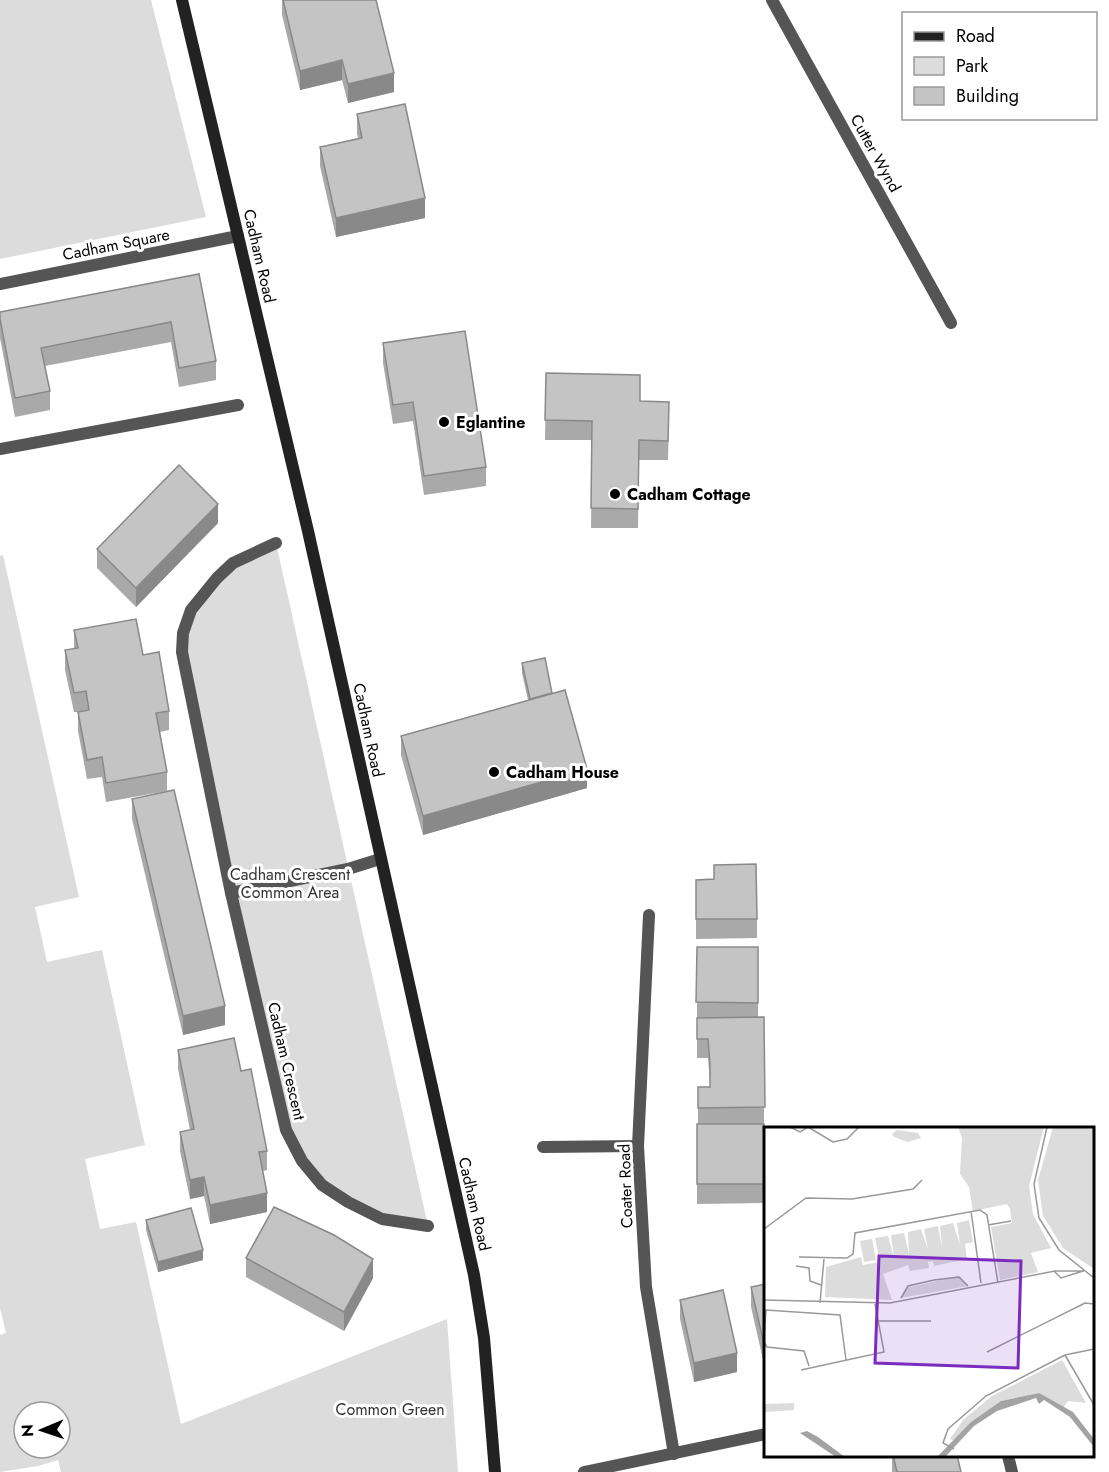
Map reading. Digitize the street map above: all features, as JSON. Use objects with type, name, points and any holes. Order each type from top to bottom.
[{"type":"street","name":"Cadham Road","points":[[182,0],[308,531],[474,1275],[484,1338],[495,1472]]},
{"type":"street","name":"Cutter Wynd","points":[[772,0],[951,323]]},
{"type":"street","name":"Cadham Square","points":[[0,284],[238,236]]},
{"type":"street","points":[[0,448],[238,405]]},
{"type":"street","name":"Cadham Crescent","points":[[276,543],[233,563],[217,578],[191,610],[183,633],[182,652],[231,893],[286,1130],[302,1161],[322,1185],[348,1202],[382,1219],[428,1226]]},
{"type":"street","points":[[231,893],[348,869],[380,859]]},
{"type":"street","name":"Coater Road","points":[[649,915],[638,1146],[646,1287],[674,1454]]},
{"type":"street","points":[[543,1147],[638,1146]]},
{"type":"street","points":[[584,1472],[764,1434]]},
{"type":"street","points":[[1008,1457],[1012,1472]]},
{"type":"green space","points":[[0,0],[151,0],[206,217],[0,259]]},
{"type":"green space","name":"Cadham Crescent Common Area","points":[[276,543],[428,1226],[382,1219],[322,1185],[286,1130],[183,633],[217,578]]},
{"type":"green space","name":"Common Green","points":[[3,555],[79,897],[35,907],[47,962],[102,950],[145,1145],[85,1159],[100,1229],[136,1222],[181,1424],[447,1319],[458,1472],[61,1472],[58,1460],[38,1466],[0,1472],[0,1335],[6,1333],[0,1308],[0,556]]},
{"type":"building","points":[[283,0],[376,0],[394,73],[348,84],[342,60],[300,71]]},
{"type":"building","points":[[405,104],[425,198],[336,218],[320,147],[362,138],[357,114]]},
{"type":"building","points":[[199,274],[216,361],[179,368],[171,322],[41,348],[50,391],[15,398],[0,312]]},
{"type":"building","name":"Eglantine","points":[[465,331],[486,467],[424,476],[413,402],[393,405],[383,343]]},
{"type":"building","name":"Cadham Cottage","points":[[546,373],[640,375],[640,401],[669,402],[668,441],[639,440],[638,509],[591,508],[592,421],[545,420]]},
{"type":"building","points":[[179,465],[218,504],[136,588],[97,549]]},
{"type":"building","points":[[136,619],[143,655],[159,652],[169,711],[156,713],[167,772],[106,783],[102,757],[87,760],[78,712],[89,710],[86,691],[74,693],[65,650],[78,648],[74,630]]},
{"type":"building","points":[[545,658],[552,693],[530,699],[522,663]]},
{"type":"building","name":"Cadham House","points":[[565,690],[587,769],[423,816],[401,736]]},
{"type":"building","points":[[174,790],[225,1006],[183,1016],[132,799]]},
{"type":"building","points":[[756,864],[757,919],[696,919],[696,880],[714,879],[714,865]]},
{"type":"building","points":[[697,947],[758,947],[758,1003],[696,1002]]},
{"type":"building","points":[[764,1017],[765,1107],[698,1108],[698,1087],[710,1087],[710,1064],[708,1039],[697,1039],[697,1018]]},
{"type":"building","points":[[234,1038],[241,1071],[251,1069],[267,1151],[259,1152],[267,1193],[210,1205],[204,1177],[190,1180],[180,1132],[194,1129],[178,1050]]},
{"type":"building","points":[[697,1124],[764,1124],[764,1184],[697,1184]]},
{"type":"building","points":[[274,1207],[334,1235],[373,1259],[344,1312],[246,1258]]},
{"type":"building","points":[[191,1208],[203,1250],[158,1262],[146,1220]]},
{"type":"building","points":[[764,1284],[764,1344],[751,1287]]},
{"type":"building","points":[[723,1290],[737,1353],[694,1363],[680,1300]]},
{"type":"building","points":[[893,1457],[957,1457],[961,1472],[897,1472]]},
{"type":"place","name":"Eglantine","points":[[444,422]]},
{"type":"place","name":"Cadham Cottage","points":[[615,494]]},
{"type":"place","name":"Cadham House","points":[[494,772]]}]
